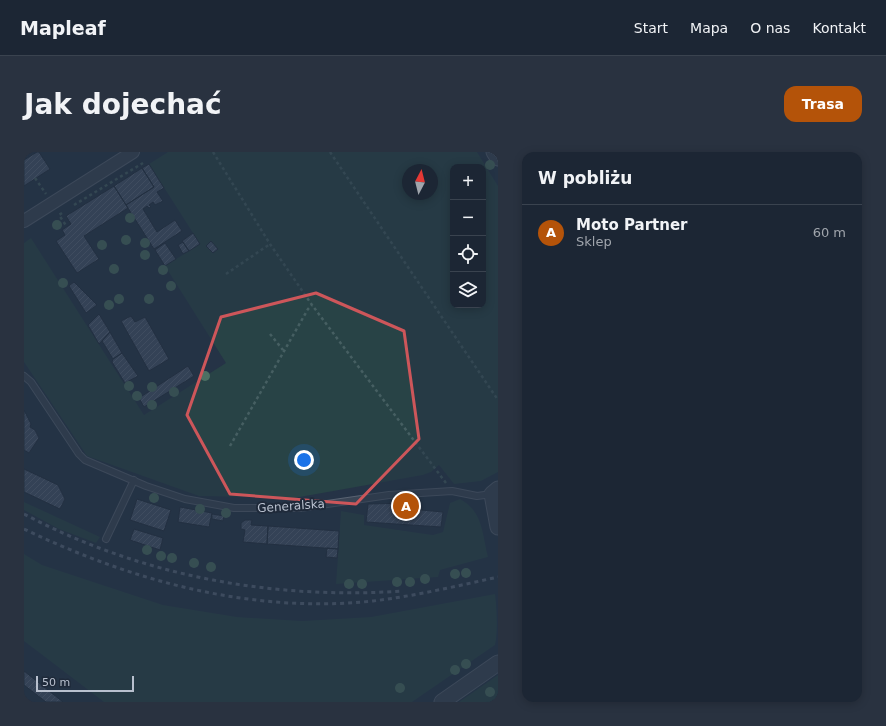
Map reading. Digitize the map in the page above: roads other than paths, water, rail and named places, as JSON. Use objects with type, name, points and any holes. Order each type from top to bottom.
[{"type":"street","points":[[24,221],[133,152]]},
{"type":"street","points":[[494,152],[498,158]]},
{"type":"street","points":[[495,491],[498,527]]},
{"type":"street","points":[[442,702],[498,663]]},
{"type":"lane","name":"Generalska","points":[[24,376],[31,382],[83,458],[94,465],[172,495],[205,504],[258,509],[300,508],[389,495],[452,491],[477,496],[495,491]]},
{"type":"lane","points":[[106,539],[134,480]]},
{"type":"railway","points":[[24,514],[69,535],[114,553],[161,568],[208,579],[256,587],[305,591],[354,593],[403,591]]},
{"type":"railway","points":[[24,529],[65,548],[150,578],[238,598],[283,603],[328,604],[373,601],[420,594],[498,577]]},
{"type":"place","name":"Moto Partner","points":[[406,506]]}]
